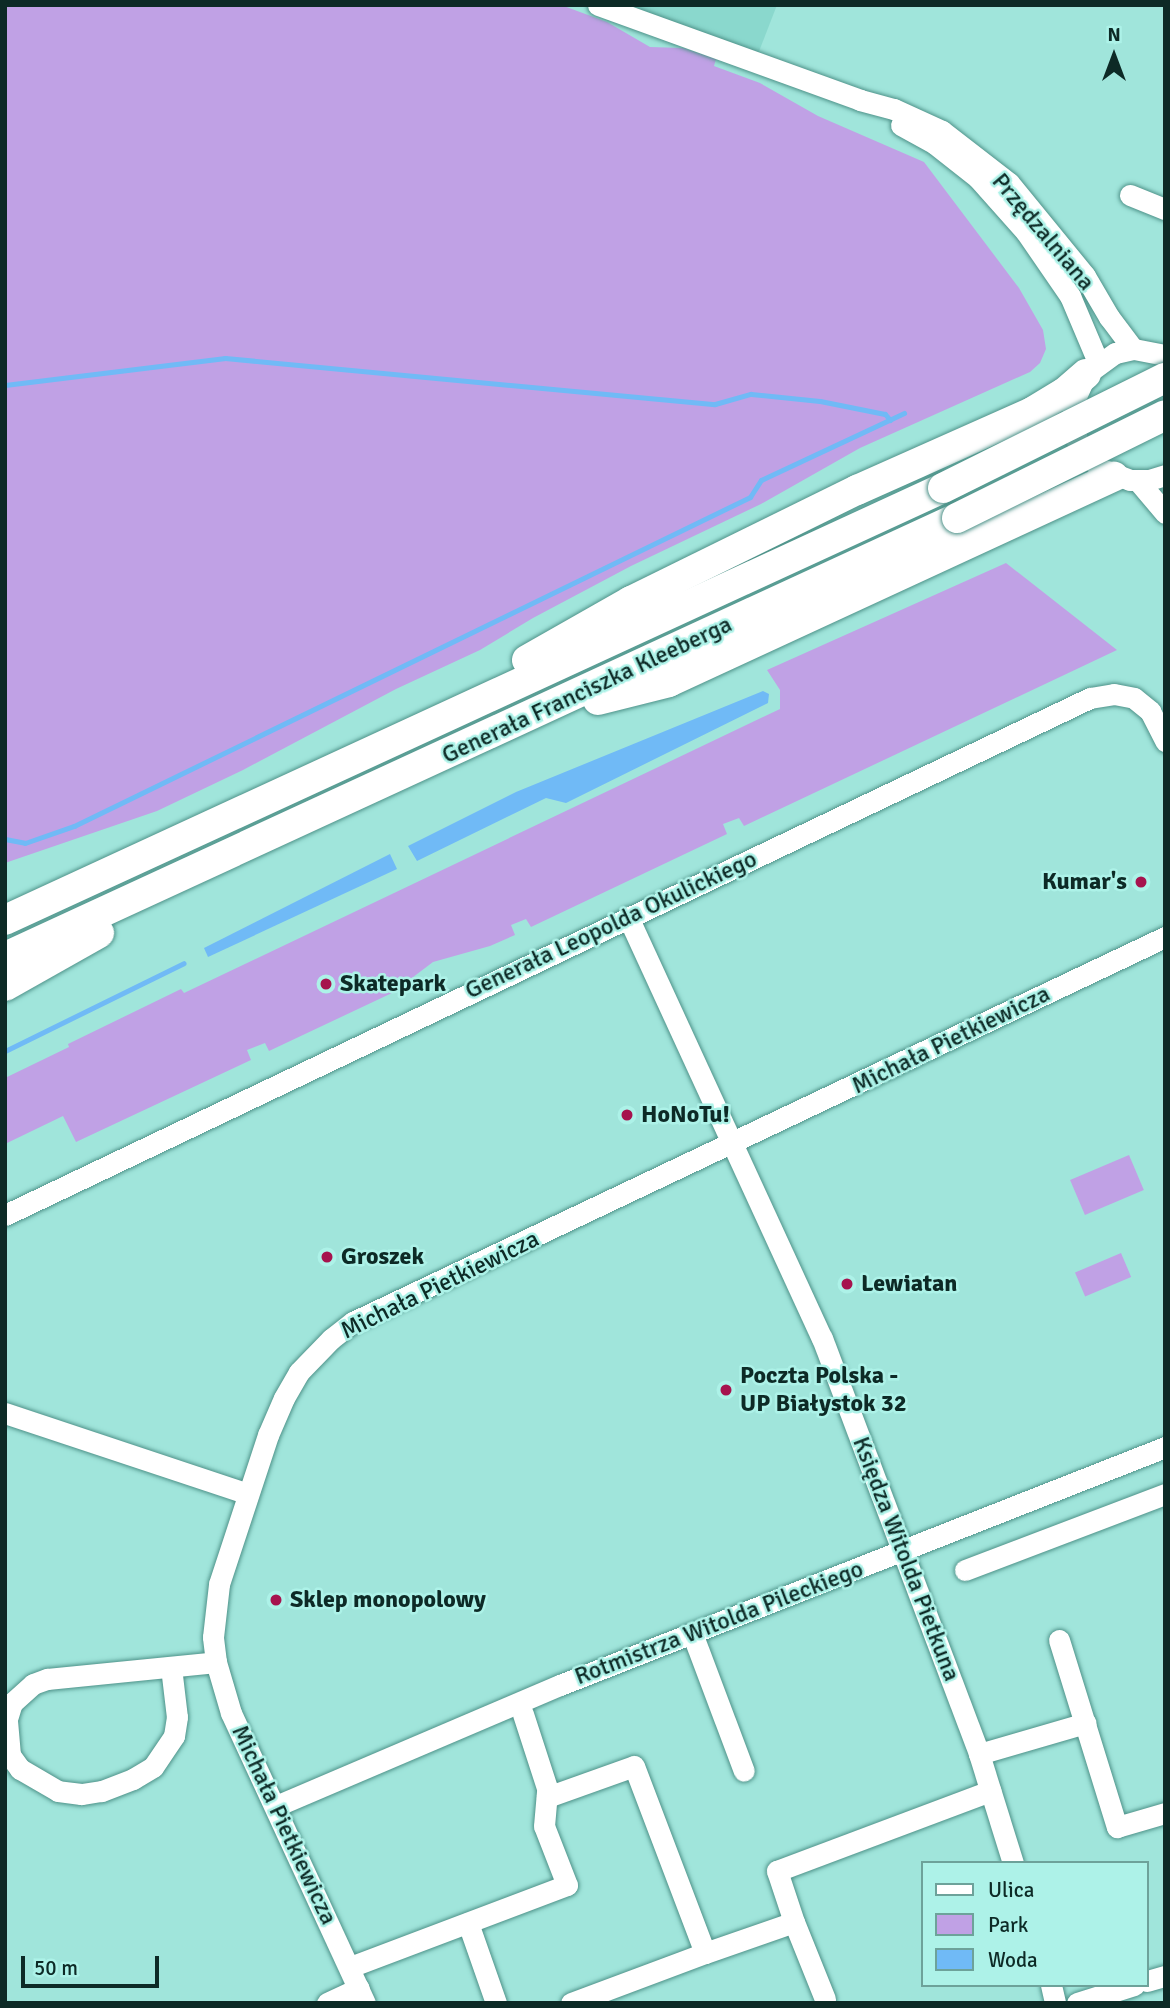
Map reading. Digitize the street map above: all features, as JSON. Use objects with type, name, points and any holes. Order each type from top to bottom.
[{"type":"highway","name":"Generała Franciszka Kleeberga","points":[[5,920],[943,488],[1163,358]]},
{"type":"highway","points":[[390,743],[455,698],[631,601],[857,490],[1032,412],[1064,393],[1092,368]]},
{"type":"highway","name":"Generała Franciszka Kleeberga","points":[[5,957],[957,518],[1165,415]]},
{"type":"highway","points":[[523,719],[669,682],[1126,479]]},
{"type":"highway","points":[[5,898],[145,855]]},
{"type":"highway","points":[[5,986],[143,908],[199,868]]},
{"type":"street","name":"Przędzalniana","points":[[598,5],[860,100],[894,109],[942,131],[1009,183],[1085,276],[1109,317],[1133,349]]},
{"type":"street","name":"Przędzalniana","points":[[860,100],[935,144],[978,178],[1000,202],[1052,267],[1070,296],[1092,368]]},
{"type":"street","points":[[1130,195],[1165,209]]},
{"type":"street","points":[[1163,358],[1133,349],[1115,353],[1092,368],[1073,406],[1077,440],[1092,462],[1126,479],[1165,513]]},
{"type":"street","points":[[1126,479],[1165,475]]},
{"type":"street","name":"Generała Leopolda Okulickiego","points":[[5,1215],[19,1205],[1090,698],[1114,694],[1134,698],[1150,711],[1165,741]]},
{"type":"street","name":"Księdza Witolda Pietkuna","points":[[628,917],[822,1338],[979,1754],[1012,1861]]},
{"type":"street","name":"Michała Pietkiewicza","points":[[362,1995],[231,1713],[216,1662],[214,1615],[219,1584],[248,1494],[284,1398],[299,1372],[342,1329],[1165,937]]},
{"type":"street","points":[[5,1413],[248,1494]]},
{"type":"street","name":"Rotmistrza Witolda Pileckiego","points":[[276,1807],[560,1685],[903,1550],[1163,1454]]},
{"type":"street","points":[[965,1570],[1165,1494]]},
{"type":"street","points":[[692,1633],[744,1770]]},
{"type":"street","points":[[1059,1640],[1117,1827],[1165,1813]]},
{"type":"street","points":[[171,1667],[177,1717],[174,1736],[153,1768],[133,1779],[101,1791],[81,1794],[58,1791],[20,1769],[10,1755],[7,1720],[12,1703],[33,1684],[47,1679],[216,1662]]},
{"type":"street","points":[[349,1967],[567,1885],[544,1826],[547,1788],[523,1714]]},
{"type":"street","points":[[979,1754],[1086,1723]]},
{"type":"street","points":[[547,1797],[634,1766],[705,1953]]},
{"type":"street","points":[[825,1999],[777,1871],[990,1790]]},
{"type":"street","points":[[571,2003],[600,1998],[705,1953],[794,1922]]},
{"type":"street","points":[[468,1923],[496,2003]]},
{"type":"street","points":[[1077,2003],[1128,1987]]},
{"type":"street","points":[[327,2003],[362,1995]]},
{"type":"shaded area","points":[[623,5],[777,5],[758,54]]},
{"type":"green space","points":[[5,5],[561,5],[607,22],[650,47],[683,48],[716,59],[714,66],[760,83],[818,116],[924,162],[1019,288],[1043,330],[1046,349],[1040,363],[1030,372],[860,448],[761,504],[631,566],[533,618],[480,650],[396,689],[243,770],[157,811],[5,863]]},
{"type":"green space","points":[[1006,563],[1117,650],[744,826],[739,818],[723,824],[727,834],[531,927],[526,919],[511,925],[515,935],[490,946],[433,962],[392,993],[269,1051],[265,1043],[247,1050],[251,1060],[76,1142],[63,1116],[5,1144],[5,1078],[181,989],[184,993],[780,709],[780,690],[767,670]]},
{"type":"green space","points":[[1129,1155],[1144,1190],[1085,1215],[1070,1180]]},
{"type":"green space","points":[[1121,1253],[1131,1277],[1085,1296],[1075,1273]]},
{"type":"water","points":[[763,691],[769,694],[768,703],[566,803],[546,798],[417,861],[408,846],[516,792]]},
{"type":"water","points":[[390,854],[397,869],[208,957],[204,948]]},
{"type":"waterway","points":[[5,385],[225,358],[715,404],[751,394],[820,401],[885,414],[890,420]]},
{"type":"waterway","points":[[5,839],[25,843],[74,826],[750,497],[761,480],[904,413]]},
{"type":"waterway","points":[[5,1051],[184,963]]},
{"type":"place","name":"Kumar's","points":[[1141,882]]},
{"type":"place","name":"Skatepark","points":[[326,984]]},
{"type":"place","name":"HoNoTu!","points":[[627,1115]]},
{"type":"place","name":"Groszek","points":[[327,1257]]},
{"type":"place","name":"Lewiatan","points":[[847,1284]]},
{"type":"place","name":"Poczta Polska - UP Białystok 32","points":[[726,1390]]},
{"type":"place","name":"Sklep monopolowy","points":[[276,1600]]}]
